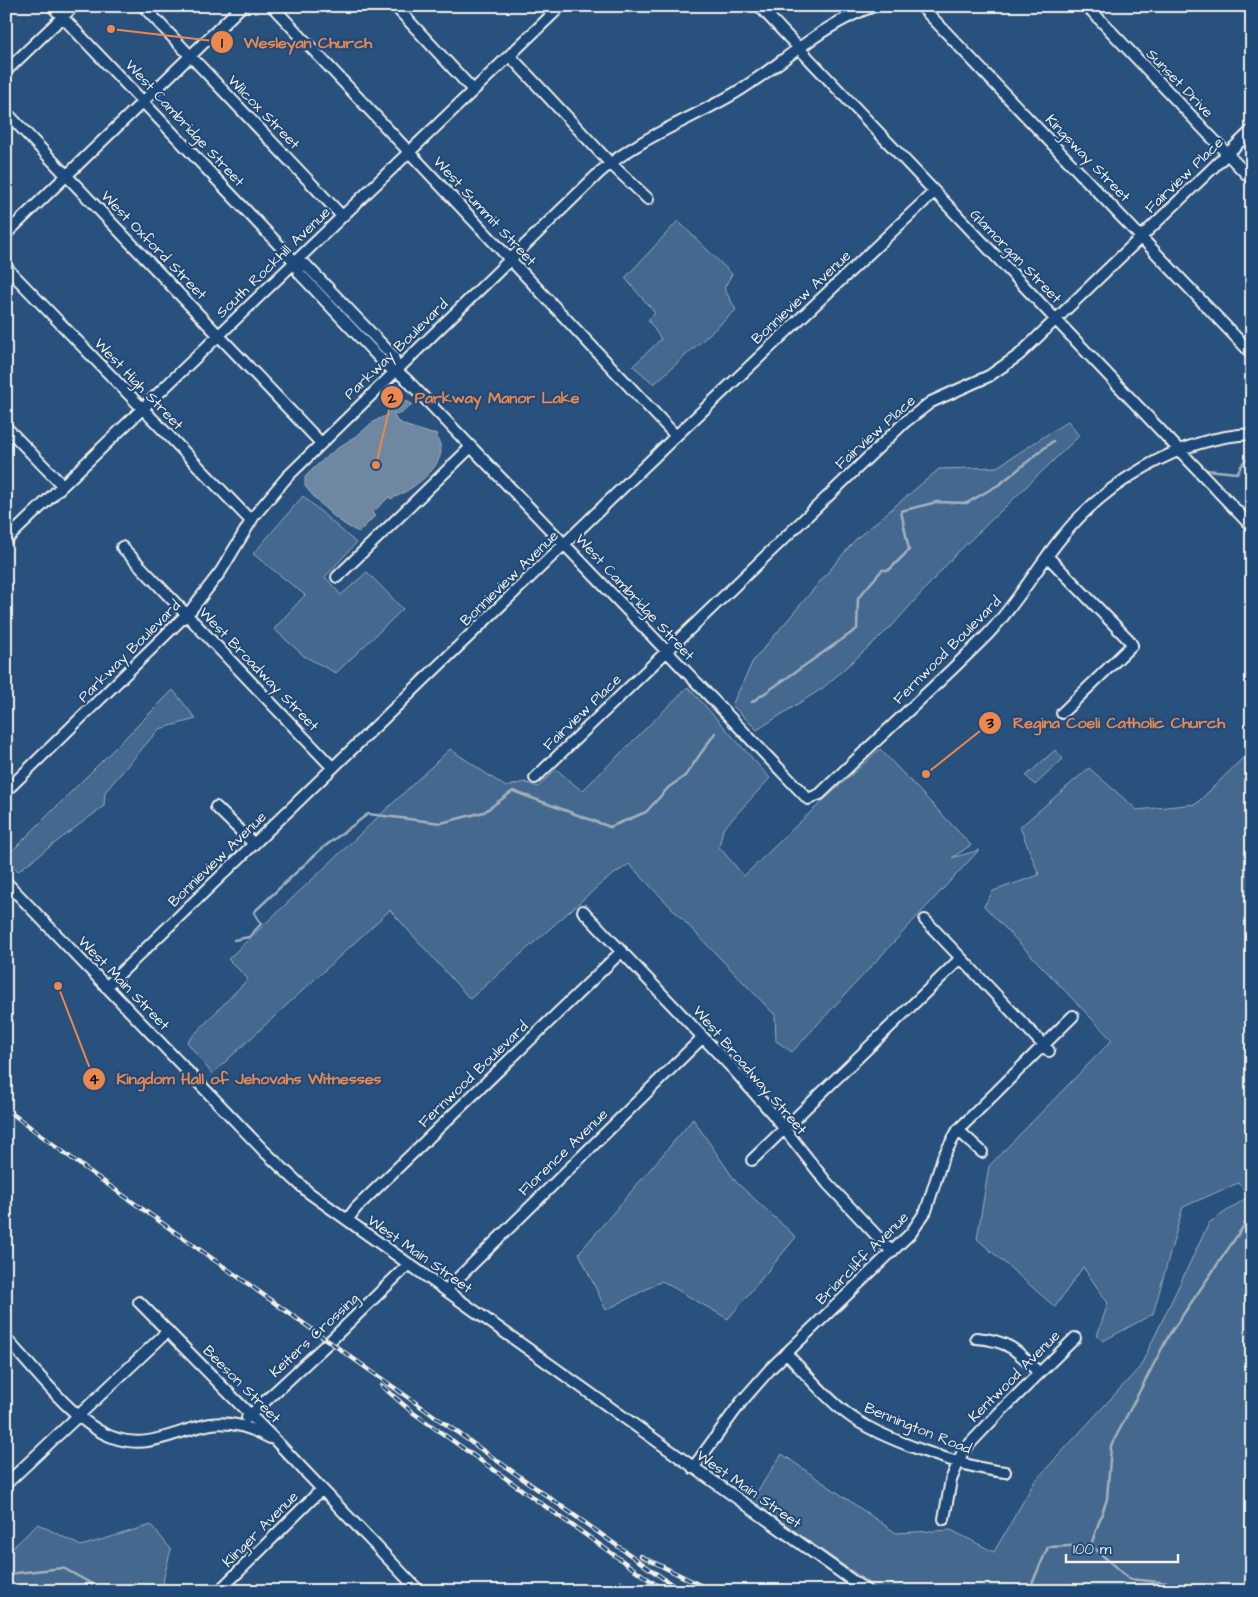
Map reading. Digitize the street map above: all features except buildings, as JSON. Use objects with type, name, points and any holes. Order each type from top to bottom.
[{"type":"street","name":"West Cambridge Street","points":[[52,6],[296,262],[299,272],[388,366],[397,370],[804,798],[810,800]]},
{"type":"street","points":[[6,71],[74,6]]},
{"type":"street","name":"Wilcox Street","points":[[143,6],[342,216]]},
{"type":"street","points":[[6,234],[242,6]]},
{"type":"street","name":"West Summit Street","points":[[272,6],[676,436]]},
{"type":"street","points":[[395,6],[474,90]]},
{"type":"street","name":"South Rockhill Avenue","points":[[6,540],[561,6]]},
{"type":"street","name":"Glamorgan Street","points":[[759,6],[1252,527]]},
{"type":"street","name":"Parkway Boulevard","points":[[6,791],[186,616],[212,584],[251,521],[272,493],[509,258],[610,163],[651,137],[738,91],[846,18],[874,6]]},
{"type":"street","name":"Kingsway Street","points":[[921,6],[1252,354]]},
{"type":"street","name":"Sunset Drive","points":[[1087,6],[1252,180]]},
{"type":"street","points":[[510,56],[610,163],[648,199]]},
{"type":"street","name":"West Oxford Street","points":[[6,112],[321,443]]},
{"type":"street","name":"Fairview Place","points":[[535,778],[917,412],[940,397],[975,383],[1002,368],[1056,319],[1252,130]]},
{"type":"street","name":"Bonnieview Avenue","points":[[106,987],[676,436],[934,192]]},
{"type":"street","name":"West High Street","points":[[6,267],[251,521]]},
{"type":"street","points":[[6,427],[62,485]]},
{"type":"street","name":"Fernwood Boulevard","points":[[810,800],[820,794],[988,634],[1016,602],[1047,556],[1068,530],[1106,494],[1136,473],[1179,451],[1222,437],[1252,434]]},
{"type":"street","points":[[337,577],[471,447]]},
{"type":"street","name":"West Broadway Street","points":[[122,547],[333,768]]},
{"type":"street","points":[[1047,556],[1132,645],[1062,713]]},
{"type":"street","points":[[216,807],[254,844]]},
{"type":"street","name":"West Main Street","points":[[6,882],[274,1162],[308,1192],[867,1591]]},
{"type":"street","name":"West Broadway Street","points":[[583,910],[703,1037],[784,1130],[826,1183],[892,1252]]},
{"type":"street","points":[[925,920],[1047,1048]]},
{"type":"street","name":"Fernwood Boulevard","points":[[347,1220],[356,1208],[622,951]]},
{"type":"street","points":[[752,1160],[961,958]]},
{"type":"street","name":"Briarcliff Avenue","points":[[693,1468],[742,1401],[786,1353],[911,1233],[924,1216],[943,1157],[958,1130],[1047,1048],[1073,1016]]},
{"type":"street","name":"Florence Avenue","points":[[446,1290],[703,1037]]},
{"type":"street","points":[[958,1130],[982,1152]]},
{"type":"street","name":"Keiters Crossing","points":[[239,1426],[330,1342],[409,1264]]},
{"type":"street","name":"Beeson Street","points":[[139,1302],[278,1442],[419,1591]]},
{"type":"street","points":[[6,1484],[168,1330]]},
{"type":"street","points":[[976,1338],[1009,1345],[1039,1374]]},
{"type":"street","name":"Kentwood Avenue","points":[[944,1519],[950,1480],[957,1462],[971,1440],[1075,1338]]},
{"type":"street","points":[[6,1339],[78,1415],[90,1426],[111,1437],[138,1442],[162,1440],[212,1424],[239,1426],[278,1442]]},
{"type":"street","name":"Bennington Road","points":[[786,1353],[832,1401],[858,1421],[887,1435],[957,1462],[981,1469],[1005,1472]]},
{"type":"street","name":"Klinger Avenue","points":[[219,1591],[322,1489]]},
{"type":"shaded area","points":[[678,221],[732,274],[724,288],[736,310],[654,384],[633,366],[661,339],[648,320],[655,313],[625,278]]},
{"type":"shaded area","points":[[396,397],[397,402],[400,403],[399,407],[404,400],[412,404],[401,414],[393,414],[397,421],[432,434],[436,433],[441,449],[439,459],[429,474],[422,480],[406,492],[391,499],[389,497],[372,513],[375,516],[359,532],[337,519],[317,500],[305,486],[305,477],[316,466],[373,422],[387,416],[393,405],[395,407]]},
{"type":"shaded area","points":[[1068,421],[1079,436],[957,553],[892,626],[823,688],[757,730],[732,705],[753,661],[856,539],[939,469],[997,467]]},
{"type":"shaded area","points":[[303,496],[356,543],[325,577],[341,595],[367,572],[403,609],[336,673],[304,656],[274,629],[305,595],[253,554]]},
{"type":"shaded area","points":[[688,687],[770,778],[723,829],[719,847],[744,876],[880,749],[971,845],[952,858],[979,850],[792,1052],[776,1041],[775,1015],[629,864],[604,881],[470,999],[390,910],[212,1074],[187,1042],[248,979],[228,959],[450,749],[506,787],[524,782],[538,787],[556,769],[582,791]]},
{"type":"shaded area","points":[[173,690],[196,719],[159,729],[105,792],[104,806],[18,871],[6,860],[6,857]]},
{"type":"shaded area","points":[[1252,749],[1252,1591],[881,1591],[751,1501],[782,1454],[896,1533],[951,1530],[994,1552],[1035,1481],[1140,1367],[1209,1223],[1249,1196],[1238,1183],[1183,1207],[1153,1314],[1103,1341],[1097,1336],[1108,1303],[1083,1267],[1055,1307],[977,1239],[989,1166],[1112,1040],[984,906],[993,891],[1039,875],[1020,827],[1089,768],[1137,810],[1196,804]]},
{"type":"shaded area","points":[[1055,750],[1063,759],[1035,785],[1026,776]]},
{"type":"shaded area","points":[[693,1119],[736,1182],[796,1237],[728,1319],[662,1281],[606,1310],[579,1253]]},
{"type":"shaded area","points":[[38,1524],[81,1546],[151,1525],[171,1549],[163,1581],[168,1591],[6,1591],[6,1554]]},
{"type":"waterway","points":[[752,702],[857,629],[858,598],[882,570],[889,570],[909,550],[901,511],[937,502],[967,503],[1000,484],[1053,441]]},
{"type":"waterway","points":[[1206,470],[1237,473],[1245,460],[1252,458]]},
{"type":"waterway","points":[[234,940],[249,937],[261,924],[254,912],[320,850],[368,814],[441,823],[484,812],[513,791],[610,827],[646,812],[669,787],[685,776],[715,733]]},
{"type":"waterway","points":[[1091,1545],[1107,1499],[1111,1446],[1169,1335],[1252,1214]]},
{"type":"waterway","points":[[1024,1591],[1031,1586],[1048,1547],[1091,1545],[1129,1579],[1199,1586],[1210,1591]]},
{"type":"waterway","points":[[6,1579],[16,1573],[63,1568],[105,1591]]},
{"type":"waterway","points":[[619,1591],[621,1581],[634,1591]]},
{"type":"railway","points":[[6,1109],[86,1169],[681,1591]]},
{"type":"railway","points":[[382,1386],[412,1412],[665,1591]]},
{"type":"railway","points":[[641,1556],[712,1591]]},
{"type":"place","name":"Wesleyan Church","points":[[111,29]]},
{"type":"place","name":"Parkway Manor Lake","points":[[376,465]]},
{"type":"place","name":"Regina Coeli Catholic Church","points":[[926,774]]},
{"type":"place","name":"Kingdom Hall of Jehovahs Witnesses","points":[[58,986]]}]
